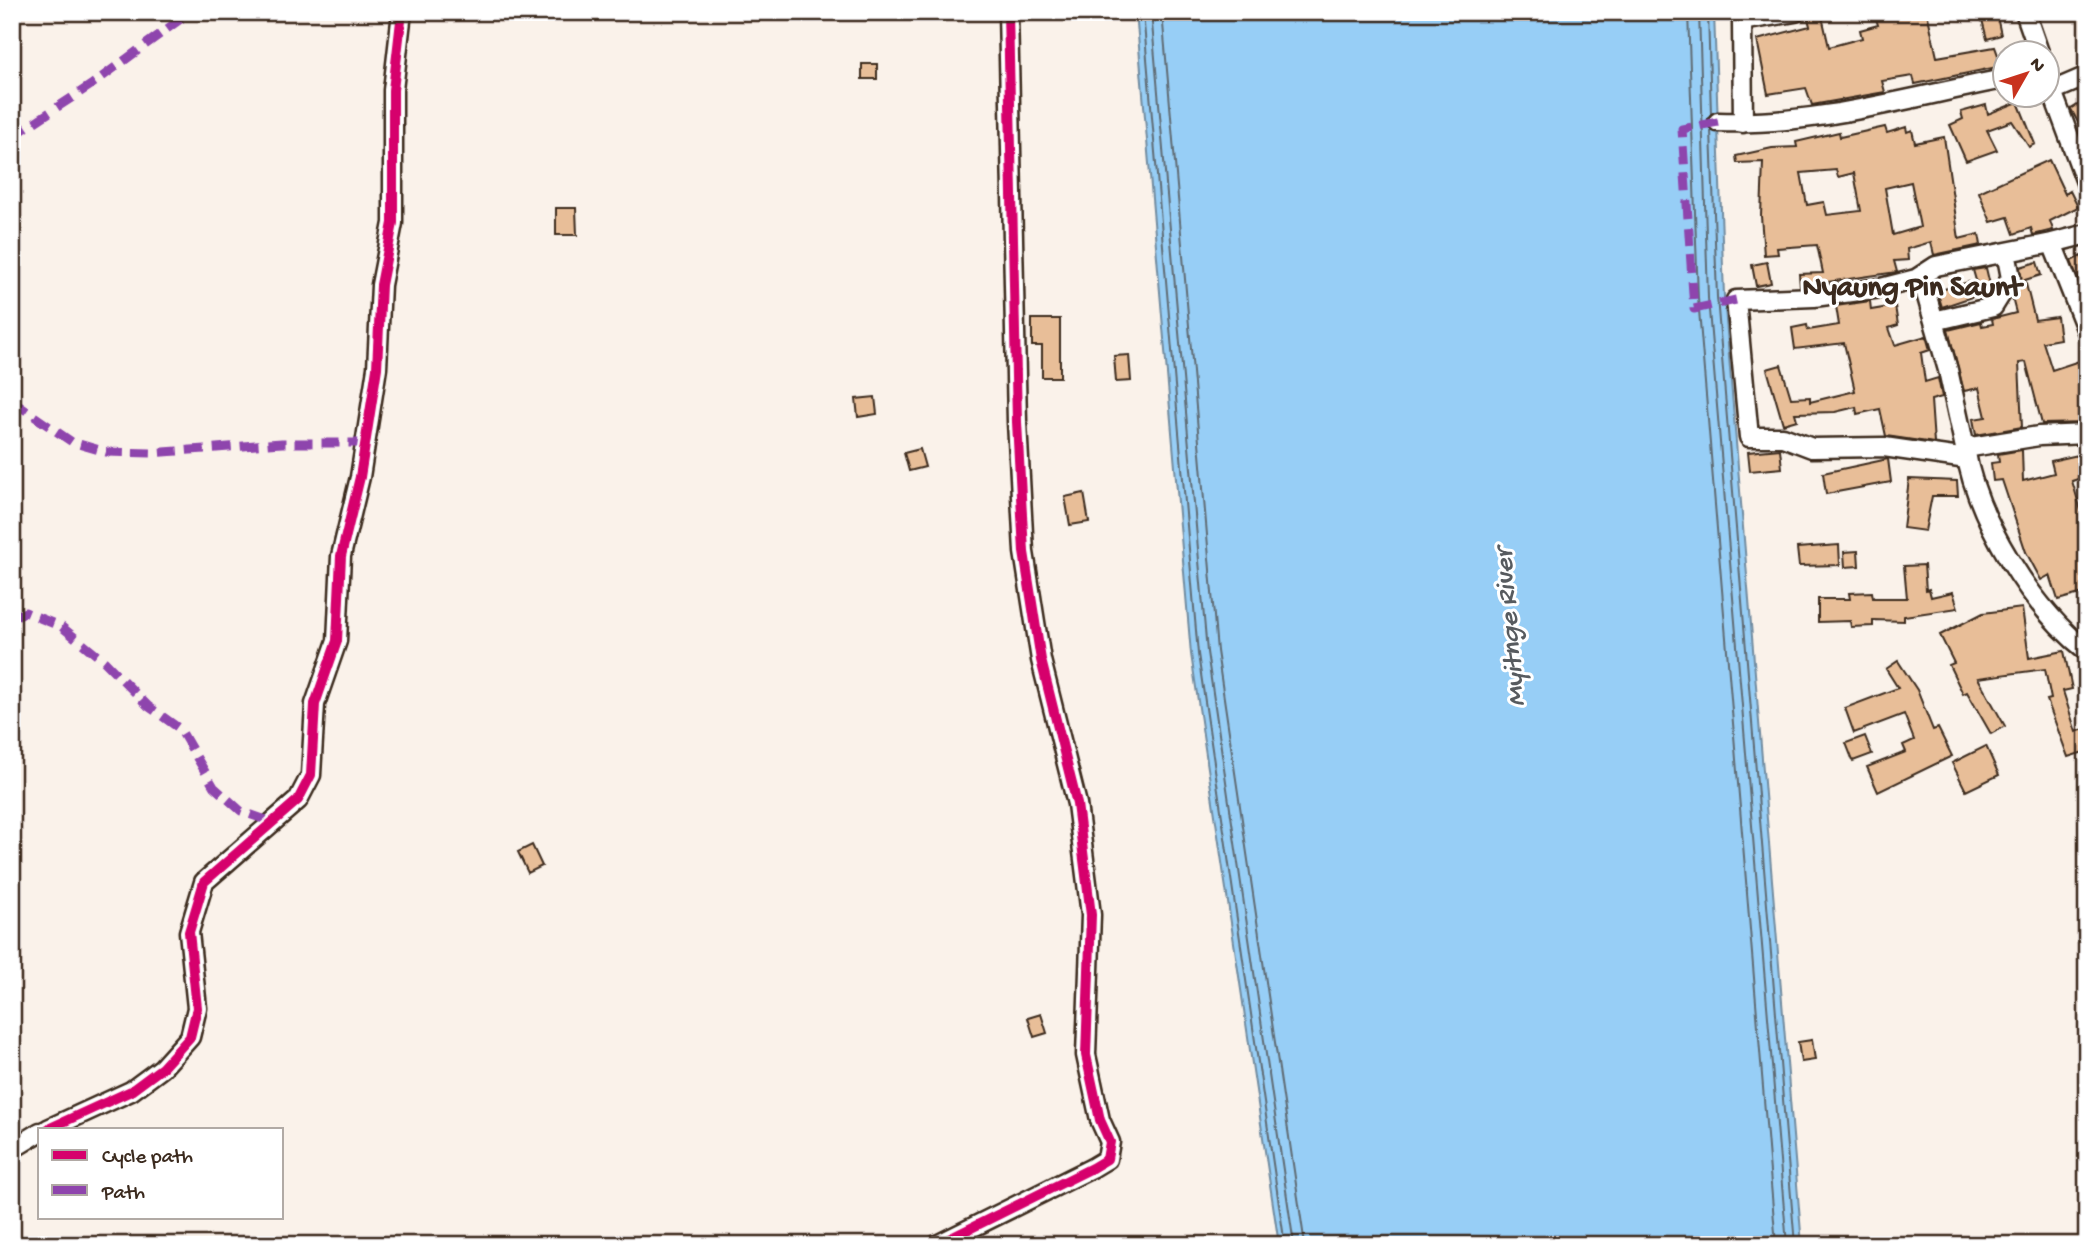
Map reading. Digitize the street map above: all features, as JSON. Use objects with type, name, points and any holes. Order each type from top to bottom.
[{"type":"street","points":[[50,1128],[131,1091],[162,1068],[190,1037],[197,1008],[190,932],[204,882],[298,800],[311,775],[315,704],[337,640],[341,556],[360,477],[377,368],[381,285],[393,223],[393,90],[402,12]]},
{"type":"street","points":[[937,1245],[1092,1168],[1107,1159],[1110,1143],[1100,1119],[1086,1055],[1091,915],[1077,804],[1041,660],[1024,552],[1017,422],[1008,12]]},
{"type":"street","points":[[1743,123],[1742,21],[1795,12]]},
{"type":"street","points":[[2025,12],[2034,38]]},
{"type":"street","points":[[2060,81],[2087,76]]},
{"type":"street","points":[[1718,122],[1743,123],[1839,114],[1990,82]]},
{"type":"street","points":[[2058,108],[2087,185]]},
{"type":"street","points":[[2087,234],[1936,266],[1921,276],[1881,288],[1838,295],[1736,299],[1749,437],[1783,437],[1812,448],[1885,447],[1966,453],[2039,436],[2087,434]]},
{"type":"street","points":[[2052,243],[2087,331]]},
{"type":"street","points":[[1934,321],[1993,307],[2011,278],[2006,252]]},
{"type":"street","points":[[1921,276],[1966,453],[2005,554],[2033,594],[2087,651]]},
{"type":"street","points":[[12,1149],[38,1133]]},
{"type":"water","name":"Myitnge River","points":[[1136,12],[1714,12],[1724,296],[1802,1245],[1279,1245],[1191,654]]},
{"type":"building","points":[[1821,12],[1829,47],[1862,38],[1860,30],[1878,25],[1874,12],[1927,12],[1937,57],[1990,48],[1990,68],[1915,84],[1913,76],[1882,81],[1885,92],[1812,105],[1806,88],[1768,94],[1757,40],[1810,26],[1807,15]]},
{"type":"building","points":[[1980,12],[1996,12],[2001,35],[1987,39]]},
{"type":"building","points":[[862,64],[877,64],[877,79],[862,79]]},
{"type":"building","points":[[2087,99],[2087,139],[2071,109]]},
{"type":"building","points":[[1986,105],[1988,114],[2003,108],[2020,108],[2035,144],[2029,147],[2012,121],[1987,130],[1997,150],[1966,161],[1950,125],[1963,119],[1961,112]]},
{"type":"building","points":[[1885,127],[1887,133],[1906,127],[1907,132],[1912,130],[1915,143],[1944,137],[1959,239],[1979,234],[1981,245],[1934,255],[1931,242],[1907,249],[1908,260],[1894,261],[1897,272],[1800,286],[1799,274],[1823,273],[1817,245],[1777,248],[1778,254],[1764,255],[1761,216],[1763,162],[1737,163],[1736,156],[1772,148],[1797,147],[1796,142],[1839,132],[1840,137]],"holes":[[[1836,170],[1838,177],[1854,173],[1861,211],[1827,215],[1824,202],[1807,205],[1801,173]],[[1911,182],[1920,227],[1893,235],[1885,188]]]},
{"type":"building","points":[[2049,160],[2065,194],[2070,191],[2078,207],[2050,221],[2053,230],[2033,235],[2031,228],[2014,234],[2008,217],[1991,222],[1979,192]]},
{"type":"building","points":[[556,208],[576,208],[577,235],[556,235]]},
{"type":"building","points":[[2081,256],[2087,269],[2087,284],[2081,286],[2071,261]]},
{"type":"building","points":[[1767,262],[1771,283],[1756,286],[1752,265]]},
{"type":"building","points":[[2037,262],[2041,275],[2025,280],[2035,320],[2057,317],[2060,339],[2043,342],[2052,370],[2082,360],[2087,375],[2087,423],[2042,424],[2026,362],[2019,363],[2022,427],[1976,435],[1973,419],[1986,417],[1979,388],[1964,391],[1948,330],[1981,322],[1982,326],[1993,324],[1992,319],[2016,313],[2012,298],[2021,283],[2020,267]]},
{"type":"building","points":[[1986,268],[1991,289],[1986,297],[1981,298],[1973,270]]},
{"type":"building","points":[[1969,282],[1975,296],[1942,307],[1937,291]]},
{"type":"building","points":[[1870,301],[1871,310],[1895,306],[1898,325],[1889,328],[1895,345],[1926,336],[1930,350],[1921,353],[1925,382],[1938,378],[1942,397],[1931,400],[1934,443],[1886,436],[1880,409],[1857,414],[1856,407],[1835,412],[1795,413],[1797,420],[1783,424],[1767,369],[1781,365],[1791,398],[1810,397],[1810,402],[1855,391],[1844,343],[1795,349],[1792,328],[1807,325],[1808,330],[1839,325],[1836,306]]},
{"type":"building","points":[[1032,319],[1060,319],[1060,377],[1042,377],[1042,346],[1032,346]]},
{"type":"building","points":[[1129,355],[1131,381],[1116,382],[1114,356]]},
{"type":"building","points":[[875,397],[877,414],[858,417],[856,399]]},
{"type":"building","points":[[920,449],[925,467],[909,471],[904,453]]},
{"type":"building","points":[[1780,449],[1782,468],[1750,471],[1748,452]]},
{"type":"building","points":[[2022,450],[2023,481],[2054,473],[2051,461],[2087,453],[2087,476],[2072,481],[2087,530],[2087,592],[2058,600],[2050,575],[2041,580],[2026,552],[2002,480],[1993,481],[1991,463],[1999,462],[1998,454]]},
{"type":"building","points":[[1888,459],[1891,482],[1826,494],[1823,473]]},
{"type":"building","points":[[1909,479],[1957,481],[1958,496],[1932,496],[1925,531],[1903,528]]},
{"type":"building","points":[[1084,493],[1089,522],[1070,525],[1065,497]]},
{"type":"building","points":[[1839,545],[1840,565],[1799,566],[1797,548]]},
{"type":"building","points":[[1858,551],[1859,566],[1845,567],[1844,552]]},
{"type":"building","points":[[1924,565],[1926,590],[1929,589],[1931,597],[1953,592],[1958,608],[1904,616],[1904,621],[1873,620],[1873,626],[1851,627],[1850,621],[1818,622],[1818,599],[1850,599],[1849,593],[1872,592],[1873,598],[1907,598],[1904,566]]},
{"type":"building","points":[[2022,608],[2029,658],[2064,651],[2072,689],[2063,691],[2076,732],[2087,728],[2087,751],[2068,757],[2047,700],[2051,699],[2045,669],[1978,678],[2005,726],[1991,734],[1967,692],[1963,694],[1949,665],[1954,663],[1940,635],[1983,613]]},
{"type":"building","points":[[1898,661],[1917,690],[1933,730],[1938,728],[1952,756],[1878,792],[1867,767],[1906,752],[1903,745],[1914,740],[1904,714],[1854,733],[1845,708],[1898,688],[1886,669]]},
{"type":"building","points":[[1865,736],[1872,754],[1853,761],[1846,743]]},
{"type":"building","points":[[1986,746],[1999,775],[1966,791],[1952,763]]},
{"type":"building","points":[[532,845],[542,866],[528,873],[518,852]]},
{"type":"building","points":[[1041,1014],[1047,1033],[1034,1037],[1028,1018]]},
{"type":"building","points":[[1812,1040],[1815,1060],[1801,1062],[1798,1042]]},
{"type":"marked path","points":[[12,137],[91,85],[190,12]]},
{"type":"marked path","points":[[1718,122],[1682,129],[1694,309],[1736,300]]},
{"type":"marked path","points":[[12,401],[72,442],[106,452],[151,453],[282,443],[365,443]]},
{"type":"marked path","points":[[12,618],[25,612],[62,627],[104,661],[148,706],[180,729],[214,787],[241,811],[266,820],[276,817]]},
{"type":"cycle path","points":[[50,1128],[131,1091],[162,1068],[190,1037],[197,1008],[189,932],[204,882],[298,800],[311,775],[315,704],[337,641],[341,556],[360,477],[377,368],[381,285],[393,223],[393,90],[402,12]]},
{"type":"cycle path","points":[[937,1245],[1092,1168],[1107,1159],[1110,1142],[1100,1120],[1086,1055],[1091,915],[1077,804],[1041,660],[1024,552],[1017,422],[1008,12]]},
{"type":"district","name":"Nyaung Pin Saunt","points":[[1912,285]]}]
